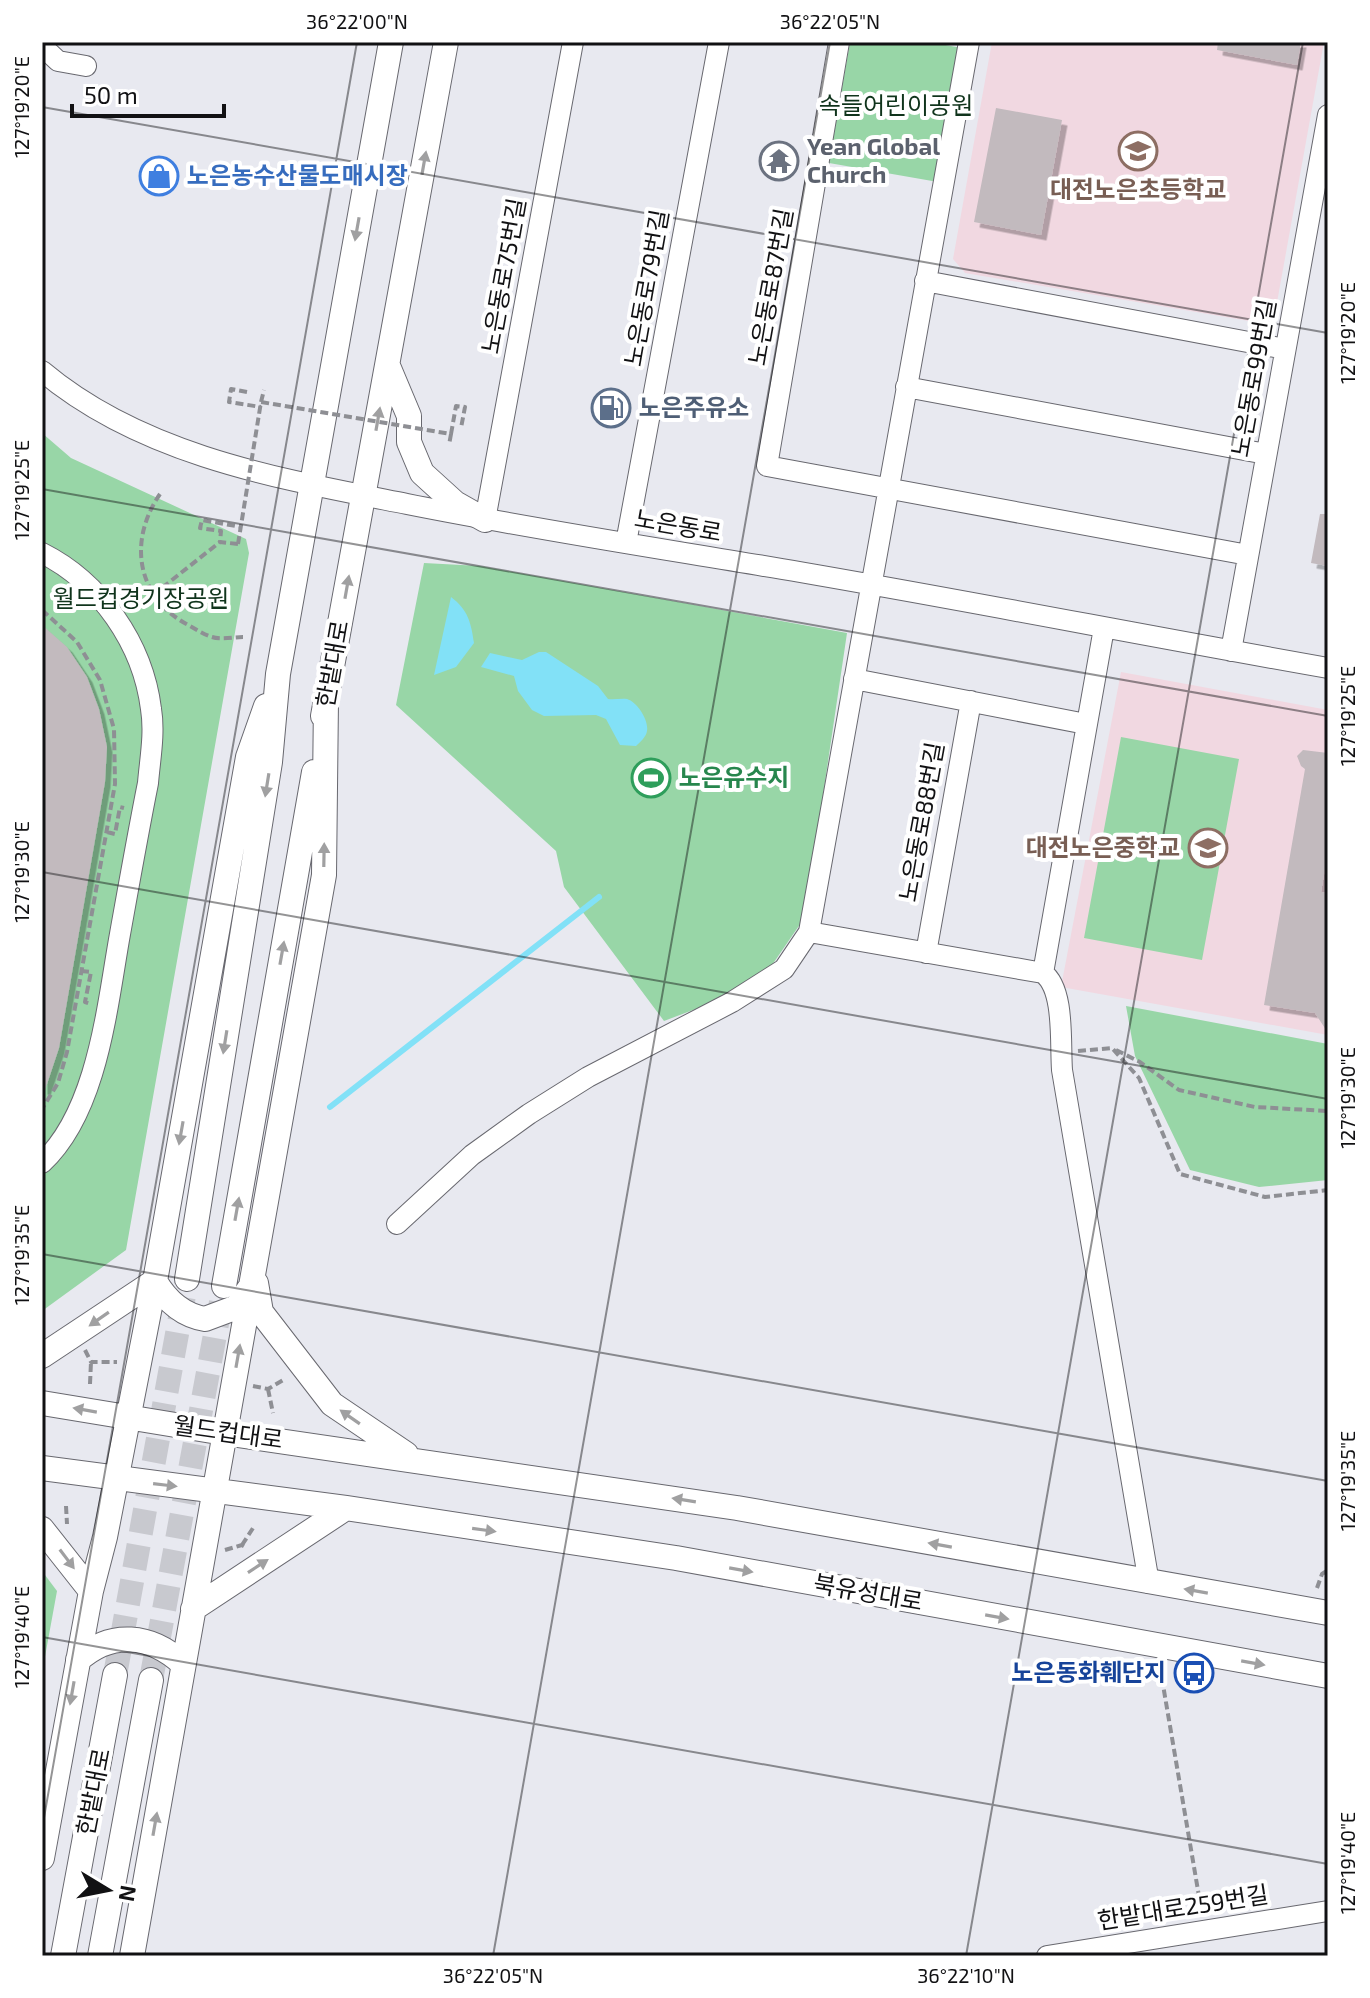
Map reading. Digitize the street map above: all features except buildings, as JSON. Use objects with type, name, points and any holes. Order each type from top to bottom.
[{"type":"main road","name":"한밭대로","points":[[187,1279],[270,762],[278,674],[391,42]]},
{"type":"main road","name":"한밭대로","points":[[224,1286],[326,700],[446,42]]},
{"type":"main road","points":[[388,365],[409,416],[409,442],[422,473],[455,503],[485,520]]},
{"type":"main road","points":[[42,1858],[91,1591],[155,1281],[248,757],[278,674]]},
{"type":"main road","points":[[132,1956],[324,875],[326,700]]},
{"type":"main road","points":[[155,1281],[162,1294],[178,1308],[205,1319],[237,1307],[252,1274]]},
{"type":"main road","points":[[252,1274],[261,1312],[332,1404],[415,1460],[737,1508],[1328,1613]]},
{"type":"main road","points":[[42,1356],[155,1281]]},
{"type":"main road","name":"월드컵대로","points":[[42,1403],[415,1460]]},
{"type":"main road","points":[[42,1468],[346,1508]]},
{"type":"main road","points":[[193,1609],[346,1508]]},
{"type":"main road","name":"북유성대로","points":[[346,1508],[676,1558],[1328,1676]]},
{"type":"main road","points":[[52,1529],[91,1591]]},
{"type":"main road","points":[[78,1660],[97,1645],[123,1639],[152,1644],[183,1664]]},
{"type":"main road","name":"한밭대로","points":[[63,1956],[115,1675]]},
{"type":"main road","name":"한밭대로","points":[[100,1956],[151,1680]]},
{"type":"street","name":"노은동로75번길","points":[[485,520],[573,42]]},
{"type":"street","name":"노은동로79번길","points":[[626,543],[719,42]]},
{"type":"street","name":"노은동로87번길","points":[[839,42],[767,466],[1248,555]]},
{"type":"street","points":[[397,1224],[472,1155],[529,1114],[588,1077],[732,1002],[784,969],[809,932],[969,42]]},
{"type":"street","points":[[42,46],[58,61],[86,66]]},
{"type":"street","name":"노은동로99번길","points":[[1231,651],[1328,115]]},
{"type":"street","points":[[925,281],[1285,349]]},
{"type":"street","name":"노은동로","points":[[42,371],[69,393],[132,430],[227,463],[310,486],[485,520],[871,584],[1328,668]]},
{"type":"street","points":[[906,387],[1266,454]]},
{"type":"street","points":[[42,553],[65,564],[94,591],[118,621],[139,662],[151,709],[152,747],[148,783],[97,1054],[82,1104],[55,1151],[42,1163]]},
{"type":"street","points":[[1043,973],[1104,628]]},
{"type":"street","points":[[854,679],[1086,724]]},
{"type":"street","name":"노은동로88번길","points":[[926,953],[971,701]]},
{"type":"street","points":[[809,932],[1043,973],[1050,978],[1057,993],[1060,1053],[1149,1583]]},
{"type":"street","name":"한밭대로259번길","points":[[1047,1956],[1328,1911]]},
{"type":"path","points":[[247,392],[231,389],[229,402],[261,404],[451,434]]},
{"type":"path","points":[[118,621],[220,542],[238,544],[264,390]]},
{"type":"path","points":[[449,445],[456,406],[465,407],[461,428]]},
{"type":"path","points":[[160,494],[148,512],[141,536],[140,558],[152,596],[170,616],[213,638],[243,637]]},
{"type":"path","points":[[220,542],[221,531],[200,528],[202,520],[241,527]]},
{"type":"path","points":[[42,610],[77,642],[100,680],[114,729],[115,784],[67,1052],[58,1083],[42,1109]]},
{"type":"path","points":[[1060,1053],[1112,1048],[1140,1062],[1179,1090],[1255,1107],[1328,1111]]},
{"type":"path","points":[[1112,1048],[1139,1078],[1180,1174],[1265,1197],[1328,1190]]},
{"type":"path","points":[[82,1344],[91,1362],[90,1384]]},
{"type":"path","points":[[91,1362],[126,1362]]},
{"type":"path","points":[[250,1385],[268,1389],[288,1378]]},
{"type":"path","points":[[268,1389],[273,1413]]},
{"type":"path","points":[[52,1529],[67,1526],[66,1506]]},
{"type":"path","points":[[221,1551],[242,1545],[255,1525]]},
{"type":"path","points":[[242,1545],[255,1555]]},
{"type":"path","points":[[1167,1648],[1162,1679],[1204,1931]]},
{"type":"shaded area","name":"대전노은초등학교","points":[[992,42],[1324,42],[1274,319],[1261,323],[965,273],[953,259]]},
{"type":"shaded area","name":"대전노은중학교","points":[[1121,672],[1328,710],[1328,1035],[1061,987]]},
{"type":"green space","name":"속들어린이공원","points":[[850,42],[929,42],[962,48],[938,182],[829,163]]},
{"type":"green space","name":"월드컵경기장공원","points":[[42,433],[71,458],[246,539],[249,553],[126,1250],[42,1311]]},
{"type":"green space","name":"노은유수지","points":[[424,563],[480,566],[847,633],[805,917],[770,968],[722,999],[664,1021],[564,887],[556,851],[396,705]]},
{"type":"green space","points":[[1121,737],[1239,759],[1202,960],[1084,938]]},
{"type":"green space","points":[[1126,1006],[1328,1044],[1328,1180],[1259,1187],[1190,1170],[1135,1056]]},
{"type":"green space","points":[[42,1571],[57,1591],[42,1673]]},
{"type":"water","points":[[451,597],[468,617],[474,643],[456,667],[434,675]]},
{"type":"water","points":[[546,652],[598,686],[608,699],[627,699],[635,704],[646,722],[647,731],[643,739],[636,746],[620,745],[606,719],[596,715],[544,716],[532,710],[518,691],[514,676],[481,667],[490,653],[522,660]]},
{"type":"waterway","points":[[330,1107],[599,897]]},
{"type":"tunnel","points":[[115,1675],[187,1279]]},
{"type":"tunnel","points":[[151,1680],[224,1286]]},
{"type":"place","name":"대전노은초등학교","points":[[1138,151]]},
{"type":"place","name":"Yean Global Church","points":[[779,161]]},
{"type":"place","name":"노은농수산물도매시장","points":[[159,176]]},
{"type":"place","name":"노은주유소","points":[[611,408]]},
{"type":"place","name":"노은유수지","points":[[651,778]]},
{"type":"place","name":"대전노은중학교","points":[[1208,848]]},
{"type":"place","name":"노은동화훼단지","points":[[1194,1673]]}]
